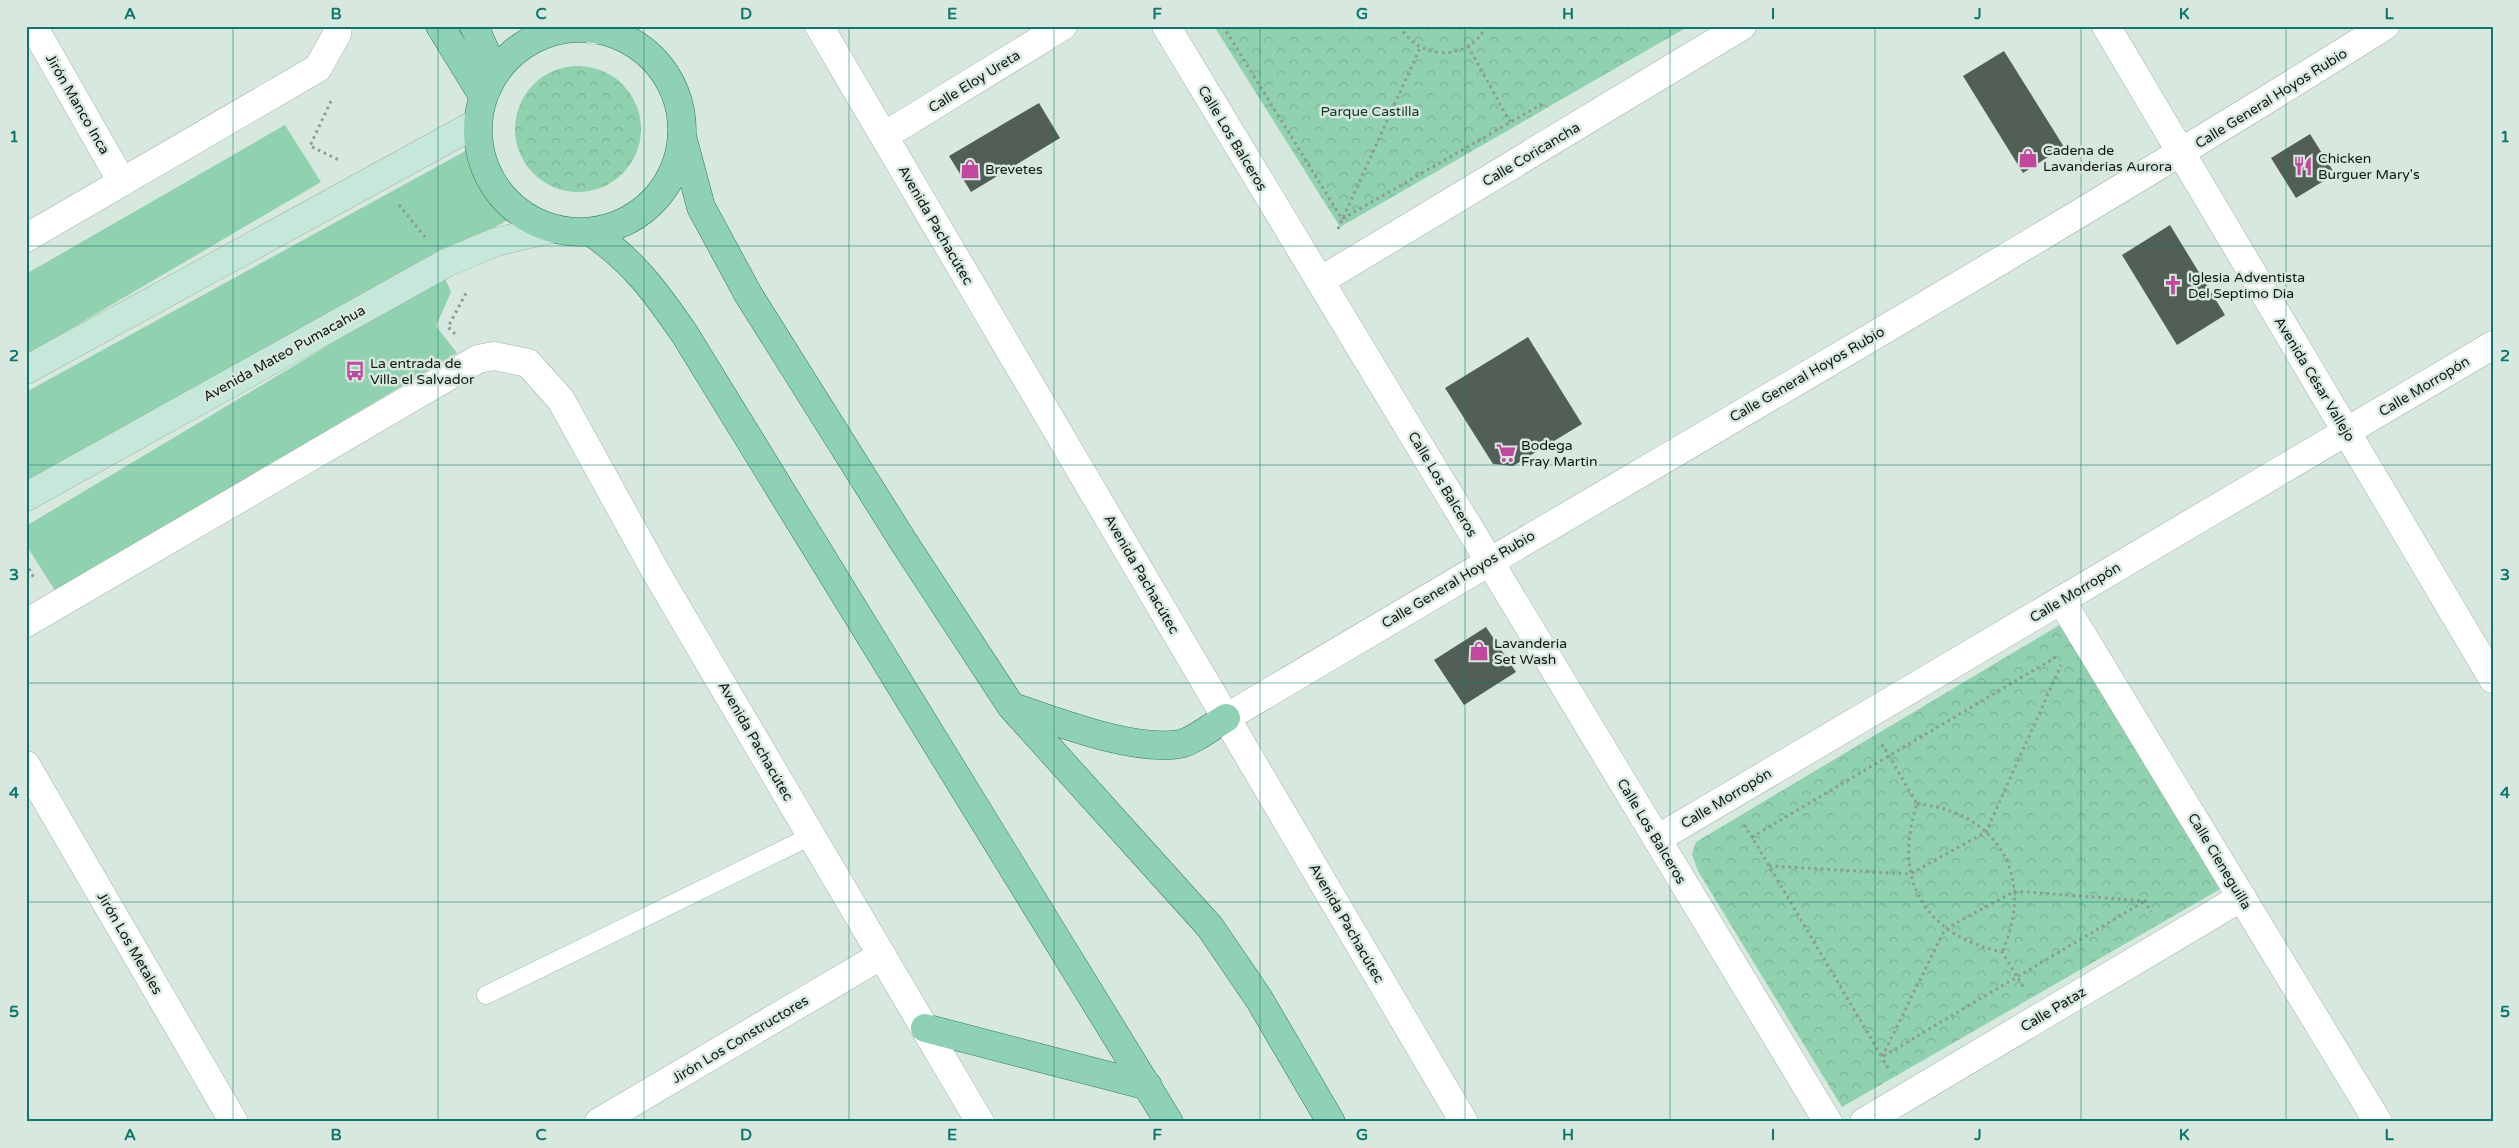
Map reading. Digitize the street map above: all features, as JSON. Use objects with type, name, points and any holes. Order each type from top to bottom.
[{"type":"main road","points":[[440,26],[489,84]]},
{"type":"main road","points":[[474,26],[489,84]]},
{"type":"main road","points":[[682,136],[679,156],[672,176],[661,193],[647,208],[630,220],[591,232],[551,229],[526,217],[504,199],[488,177],[479,151],[477,123],[489,84],[508,57],[523,45],[541,36],[576,28],[607,32],[632,43],[654,60],[670,82],[680,108],[682,136],[701,207],[748,294],[903,541],[1011,706],[1210,927],[1260,999],[1331,1122]]},
{"type":"main road","points":[[26,370],[477,123]]},
{"type":"main road","name":"Avenida Mateo Pumacahua","points":[[26,497],[446,263],[496,242],[551,229]]},
{"type":"main road","points":[[591,232],[618,251],[654,290],[684,333],[1169,1122]]},
{"type":"main road","points":[[1011,706],[1104,737],[1157,744],[1181,744],[1226,718]]},
{"type":"main road","points":[[925,1028],[1148,1086]]},
{"type":"street","name":"Jirón Manco Inca","points":[[33,26],[122,182]]},
{"type":"street","points":[[26,238],[318,68],[337,34],[338,26]]},
{"type":"street","name":"Avenida Pachacútec","points":[[819,26],[1464,1122]]},
{"type":"street","name":"Calle Eloy Ureta","points":[[884,136],[1063,26]]},
{"type":"street","name":"Calle Los Balceros","points":[[1166,26],[1828,1122]]},
{"type":"street","name":"Calle Coricancha","points":[[1320,281],[1742,26]]},
{"type":"street","name":"Avenida César Vallejo","points":[[2106,26],[2180,154],[2493,680]]},
{"type":"street","name":"Calle General Hoyos Rubio","points":[[1226,718],[1489,560],[2180,154],[2385,26]]},
{"type":"street","name":"Calle Morropón","points":[[1657,839],[2493,345]]},
{"type":"street","name":"Avenida Pachacútec","points":[[478,358],[494,356],[528,363],[561,400],[657,574],[980,1122]]},
{"type":"street","points":[[26,623],[478,358]]},
{"type":"street","name":"Calle Cieneguilla","points":[[2062,600],[2378,1122]]},
{"type":"street","name":"Jirón Los Metales","points":[[26,765],[234,1122]]},
{"type":"street","name":"Calle Pataz","points":[[1864,1122],[2242,897]]},
{"type":"street","name":"Jirón Los Constructores","points":[[599,1122],[882,955]]},
{"type":"lane","points":[[486,995],[812,836]]},
{"type":"path","points":[[1223,26],[1342,219]]},
{"type":"path","points":[[1400,26],[1404,34],[1420,48],[1430,52],[1446,54],[1468,46],[1475,41],[1486,26]]},
{"type":"path","points":[[1468,46],[1510,122]]},
{"type":"path","points":[[1320,281],[1342,219],[1420,48]]},
{"type":"path","points":[[318,68],[332,102],[310,146],[376,178],[446,263],[469,286],[448,327],[478,358]]},
{"type":"path","points":[[1342,219],[1552,98]]},
{"type":"path","points":[[1904,1098],[1882,1057],[1752,838],[2056,657],[2066,673]]},
{"type":"path","points":[[1769,866],[1910,874],[1986,832],[2061,665]]},
{"type":"path","points":[[1865,716],[1917,804]]},
{"type":"path","points":[[1917,804],[1937,806],[1957,812],[1975,822],[1986,832],[2002,853],[2011,872],[2015,891],[2015,913],[2011,933],[2002,952]]},
{"type":"path","points":[[1917,804],[1909,827],[1907,850],[1910,874],[1919,897],[1930,914],[1945,929],[1969,943],[2002,952],[2042,1016]]},
{"type":"path","points":[[1882,1057],[1945,929],[2015,891],[2145,901]]},
{"type":"path","points":[[1882,1057],[2145,901]]},
{"type":"path","points":[[2145,901],[2169,941]]},
{"type":"green space","name":"Parque Castilla","points":[[1214,26],[1689,26],[1340,227]]},
{"type":"green space","points":[[578,66],[602,71],[622,85],[636,105],[641,129],[636,153],[622,173],[602,187],[578,192],[554,187],[534,173],[520,153],[515,129],[520,105],[534,85],[554,71]]},
{"type":"green space","points":[[285,125],[321,182],[26,355],[26,274]]},
{"type":"green space","points":[[471,148],[489,185],[515,216],[26,492],[26,392]]},
{"type":"green space","points":[[444,276],[451,292],[436,326],[457,353],[56,592],[26,545],[26,526]]},
{"type":"green space","points":[[2063,623],[2222,888],[1842,1107],[1698,871],[1692,854],[1696,842]]},
{"type":"building","points":[[2004,51],[2064,147],[2023,173],[1963,76]]},
{"type":"building","points":[[1039,103],[1060,138],[971,192],[949,156]]},
{"type":"building","name":"Chicken Burguer Mary's","points":[[2310,134],[2335,174],[2296,198],[2271,158]]},
{"type":"building","name":"Iglesia Adventista Del Septimo Dia","points":[[2170,225],[2225,315],[2177,345],[2122,255]]},
{"type":"building","points":[[1528,337],[1582,424],[1513,466],[1493,464],[1445,388]]},
{"type":"building","points":[[1486,627],[1516,672],[1464,705],[1434,660]]},
{"type":"place","name":"Cadena de Lavanderias Aurora","points":[[2028,158]]},
{"type":"place","name":"Chicken Burguer Mary's","points":[[2303,166]]},
{"type":"place","name":"Brevetes","points":[[970,169]]},
{"type":"place","name":"Iglesia Adventista Del Septimo Dia","points":[[2173,285]]},
{"type":"place","name":"La entrada de Villa el Salvador","points":[[355,371]]},
{"type":"place","name":"Bodega Fray Martin","points":[[1506,453]]},
{"type":"place","name":"Lavanderia Set Wash","points":[[1479,651]]}]
